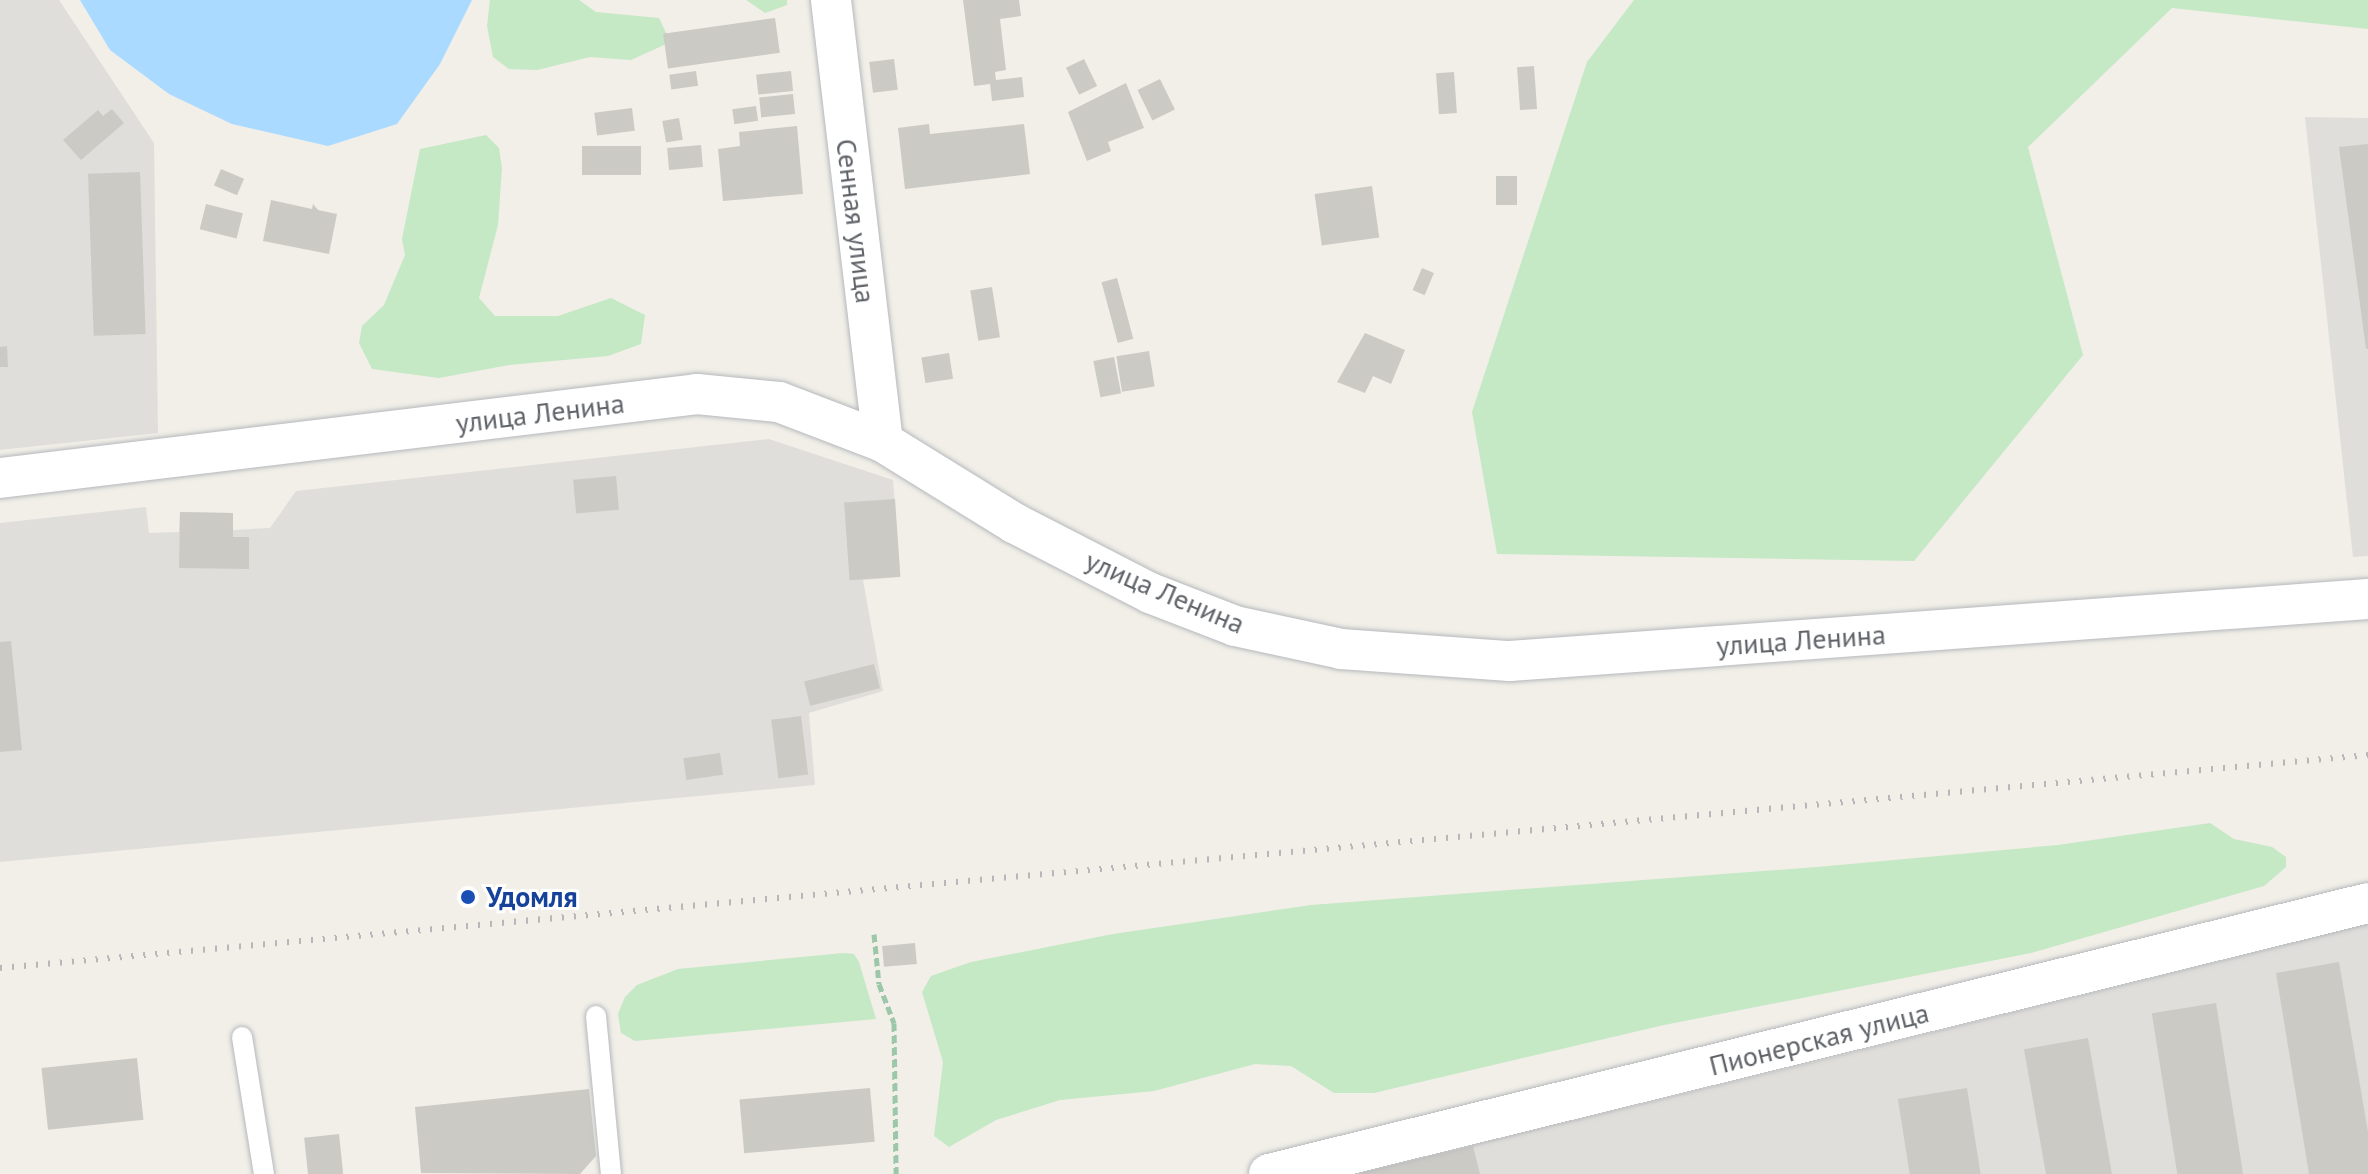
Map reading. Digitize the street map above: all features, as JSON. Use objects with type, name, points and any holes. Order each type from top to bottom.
[{"type":"street","name":"Сенная улица","points":[[831,0],[883,442]]},
{"type":"street","name":"улица Ленина","points":[[0,478],[697,394],[779,402],[883,442],[1014,523],[1150,593],[1235,626],[1341,649],[1510,661],[2368,599]]},
{"type":"street","name":"Пионерская улица","points":[[1269,1174],[2368,903]]},
{"type":"lane","points":[[596,1016],[611,1174]]},
{"type":"lane","points":[[242,1037],[264,1174]]},
{"type":"path","points":[[874,934],[879,984],[894,1023],[896,1174]]},
{"type":"shaded area","points":[[0,0],[59,0],[154,143],[158,433],[0,450]]},
{"type":"shaded area","points":[[2305,117],[2368,118],[2368,556],[2353,557]]},
{"type":"shaded area","points":[[769,439],[893,480],[900,577],[863,580],[883,691],[809,713],[815,785],[0,862],[0,523],[146,507],[149,533],[179,532],[180,512],[233,513],[233,530],[270,528],[296,491]]},
{"type":"shaded area","points":[[2368,924],[2368,1174],[1353,1174],[1826,1059]]},
{"type":"green space","points":[[490,0],[579,0],[596,12],[659,18],[668,37],[664,45],[631,60],[590,57],[537,70],[509,69],[493,57],[487,26]]},
{"type":"green space","points":[[746,0],[787,0],[787,5],[765,13]]},
{"type":"green space","points":[[1634,0],[2368,0],[2368,29],[2172,8],[2028,147],[2083,355],[1914,561],[1497,554],[1472,412],[1587,62]]},
{"type":"green space","points":[[486,135],[499,148],[502,168],[498,225],[479,298],[495,316],[558,316],[611,298],[645,315],[641,344],[608,356],[509,365],[439,378],[372,369],[359,343],[362,326],[384,305],[405,255],[402,239],[420,149]]},
{"type":"green space","points":[[2210,823],[2234,839],[2272,847],[2286,857],[2286,867],[2264,886],[2031,953],[1664,1025],[1374,1093],[1334,1093],[1291,1066],[1255,1064],[1154,1091],[1060,1100],[996,1120],[949,1147],[934,1136],[943,1062],[922,992],[931,976],[971,962],[1113,934],[1311,905],[1817,867],[2058,845]]},
{"type":"green space","points":[[854,954],[859,962],[876,1019],[635,1041],[621,1033],[618,1014],[625,997],[637,985],[678,969]]},
{"type":"water","points":[[80,0],[472,0],[440,64],[397,124],[328,146],[232,124],[169,94],[110,50]]},
{"type":"building","points":[[963,0],[1019,0],[1021,16],[1000,19],[1006,70],[995,72],[996,80],[1022,77],[1024,97],[992,101],[990,84],[974,86]]},
{"type":"building","points":[[775,18],[780,53],[668,68],[663,34]]},
{"type":"building","points":[[894,59],[898,90],[873,93],[869,62]]},
{"type":"building","points":[[1084,59],[1097,86],[1079,95],[1066,68]]},
{"type":"building","points":[[1534,66],[1537,109],[1520,110],[1517,67]]},
{"type":"building","points":[[696,71],[698,86],[671,90],[669,75]]},
{"type":"building","points":[[791,71],[793,91],[758,95],[756,75]]},
{"type":"building","points":[[1454,72],[1457,113],[1439,114],[1436,73]]},
{"type":"building","points":[[1160,79],[1175,110],[1152,121],[1138,90]]},
{"type":"building","points":[[1126,83],[1144,128],[1108,142],[1111,151],[1087,161],[1068,112]]},
{"type":"building","points":[[793,94],[795,114],[761,117],[759,98]]},
{"type":"building","points":[[756,106],[758,121],[734,124],[732,109]]},
{"type":"building","points":[[632,108],[635,131],[597,135],[594,113]]},
{"type":"building","points":[[112,109],[124,123],[81,160],[63,140],[98,110],[103,116]]},
{"type":"building","points":[[679,118],[683,140],[666,143],[662,121]]},
{"type":"building","points":[[929,124],[930,134],[1024,124],[1030,174],[905,189],[898,128]]},
{"type":"building","points":[[797,126],[803,194],[723,201],[718,149],[740,146],[739,132]]},
{"type":"building","points":[[2368,144],[2368,349],[2366,349],[2339,147]]},
{"type":"building","points":[[701,145],[703,167],[669,170],[667,148]]},
{"type":"building","points":[[582,146],[641,146],[641,175],[582,175]]},
{"type":"building","points":[[221,169],[244,179],[237,195],[214,186]]},
{"type":"building","points":[[140,172],[146,334],[94,336],[88,174]]},
{"type":"building","points":[[1496,176],[1517,176],[1517,205],[1496,205]]},
{"type":"building","points":[[1372,186],[1379,237],[1322,246],[1315,194]]},
{"type":"building","points":[[271,200],[312,209],[313,204],[318,210],[337,214],[329,254],[263,241]]},
{"type":"building","points":[[206,204],[243,213],[237,238],[200,229]]},
{"type":"building","points":[[1422,268],[1434,273],[1425,295],[1413,290]]},
{"type":"building","points":[[1117,278],[1133,339],[1118,343],[1102,282]]},
{"type":"building","points":[[992,287],[1000,337],[978,341],[970,290]]},
{"type":"building","points":[[1365,333],[1405,350],[1391,384],[1373,376],[1365,393],[1337,382]]},
{"type":"building","points":[[7,346],[8,367],[0,367],[0,347]]},
{"type":"building","points":[[1149,351],[1155,387],[1122,392],[1116,356]]},
{"type":"building","points":[[949,353],[953,379],[925,383],[921,357]]},
{"type":"building","points":[[1114,357],[1121,393],[1100,397],[1093,361]]},
{"type":"building","points":[[616,476],[619,510],[576,514],[573,480]]},
{"type":"building","points":[[895,499],[900,577],[850,580],[844,503]]},
{"type":"building","points":[[180,512],[233,513],[233,537],[249,537],[249,569],[179,568]]},
{"type":"building","points":[[11,641],[22,750],[0,752],[0,642]]},
{"type":"building","points":[[874,664],[880,688],[810,706],[804,681]]},
{"type":"building","points":[[801,716],[808,775],[778,778],[771,720]]},
{"type":"building","points":[[720,753],[723,775],[686,780],[683,758]]},
{"type":"building","points":[[915,943],[917,964],[884,967],[882,946]]},
{"type":"building","points":[[2339,962],[2368,1132],[2368,1174],[2309,1174],[2276,973]]},
{"type":"building","points":[[2216,1003],[2243,1174],[2177,1174],[2152,1013]]},
{"type":"building","points":[[2088,1038],[2112,1174],[2046,1174],[2024,1049]]},
{"type":"building","points":[[137,1058],[143,1120],[48,1130],[42,1068]]},
{"type":"building","points":[[870,1088],[875,1142],[744,1153],[739,1099]]},
{"type":"building","points":[[1967,1088],[1981,1174],[1910,1174],[1898,1099]]},
{"type":"building","points":[[589,1089],[596,1156],[580,1174],[421,1173],[415,1107]]},
{"type":"building","points":[[339,1134],[343,1174],[308,1174],[304,1138]]},
{"type":"building","points":[[1473,1146],[1480,1174],[1360,1174],[1360,1173]]},
{"type":"railway","points":[[0,968],[2368,755]]},
{"type":"place","name":"Удомля","points":[[468,897]]}]
